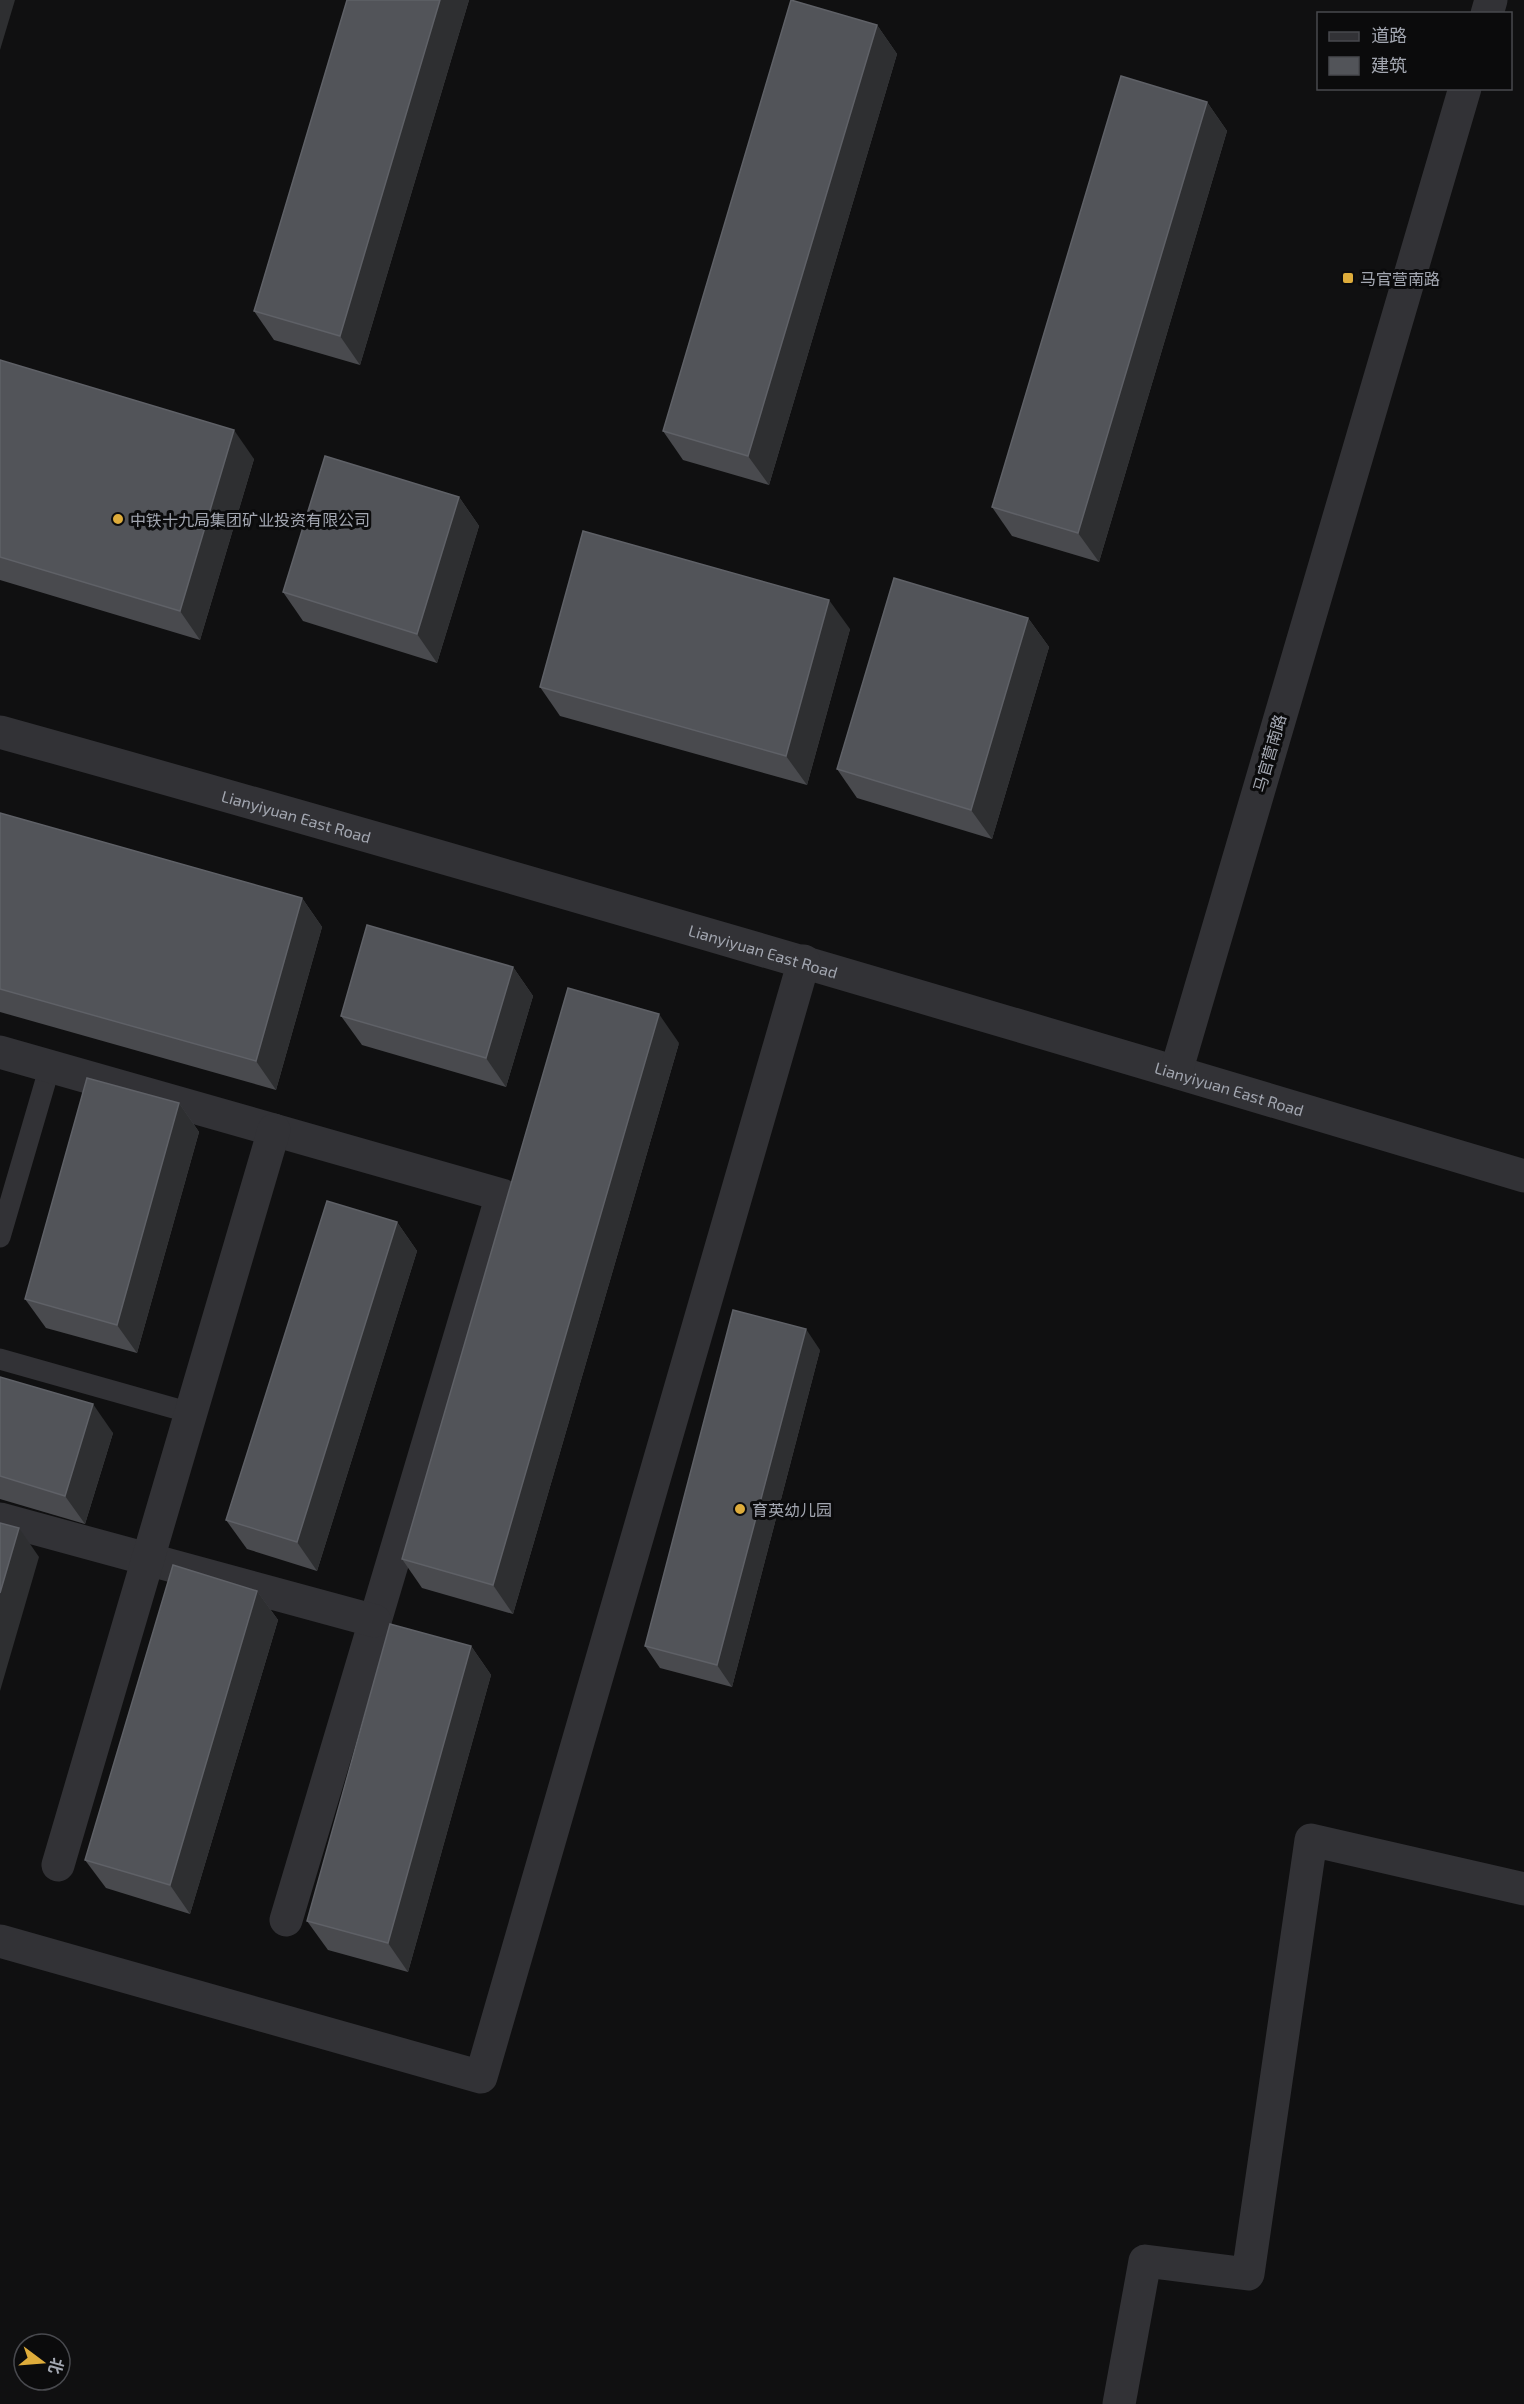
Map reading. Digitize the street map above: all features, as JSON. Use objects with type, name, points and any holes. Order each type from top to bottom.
[{"type":"street","name":"马官营南路","points":[[1176,1072],[1463,90]]},
{"type":"street","name":"Lianyiyuan East Road","points":[[0,732],[384,839],[804,961],[1524,1176]]},
{"type":"street","points":[[0,1941],[481,2077],[804,961]]},
{"type":"street","points":[[0,1052],[502,1195],[286,1920]]},
{"type":"street","points":[[58,1865],[274,1130]]},
{"type":"street","points":[[0,1519],[375,1621]]},
{"type":"street","points":[[1119,2404],[1145,2261],[1248,2274],[1311,1840],[1524,1889]]},
{"type":"lane","points":[[0,1237],[50,1066]]},
{"type":"lane","points":[[0,1359],[191,1413]]},
{"type":"building","points":[[347,0],[440,0],[340,336],[254,311]]},
{"type":"building","points":[[791,0],[877,25],[748,456],[663,431]]},
{"type":"building","points":[[1121,76],[1207,102],[1078,533],[992,507]]},
{"type":"building","name":"中铁十九局集团矿业投资有限公司","points":[[0,360],[234,430],[180,611],[0,557]]},
{"type":"building","points":[[325,456],[459,497],[417,634],[283,592]]},
{"type":"building","points":[[583,531],[829,600],[786,756],[540,687]]},
{"type":"building","points":[[894,578],[1028,618],[971,810],[837,769]]},
{"type":"building","points":[[0,813],[302,898],[256,1061],[0,989]]},
{"type":"building","points":[[367,925],[513,967],[486,1058],[341,1016]]},
{"type":"building","points":[[568,988],[659,1014],[493,1585],[402,1559]]},
{"type":"building","points":[[87,1078],[179,1103],[117,1325],[25,1299]]},
{"type":"building","points":[[327,1201],[397,1222],[297,1542],[226,1520]]},
{"type":"building","name":"育英幼儿园","points":[[733,1310],[806,1329],[717,1665],[645,1646]]},
{"type":"building","points":[[0,1377],[93,1404],[65,1496],[0,1476]]},
{"type":"building","points":[[0,1523],[19,1528],[0,1593]]},
{"type":"building","points":[[173,1565],[257,1591],[170,1885],[85,1860]]},
{"type":"building","points":[[390,1624],[471,1646],[388,1943],[307,1921]]},
{"type":"place","name":"马官营南路","points":[[1348,278]]},
{"type":"place","name":"中铁十九局集团矿业投资有限公司","points":[[118,519]]},
{"type":"place","name":"育英幼儿园","points":[[740,1509]]}]
